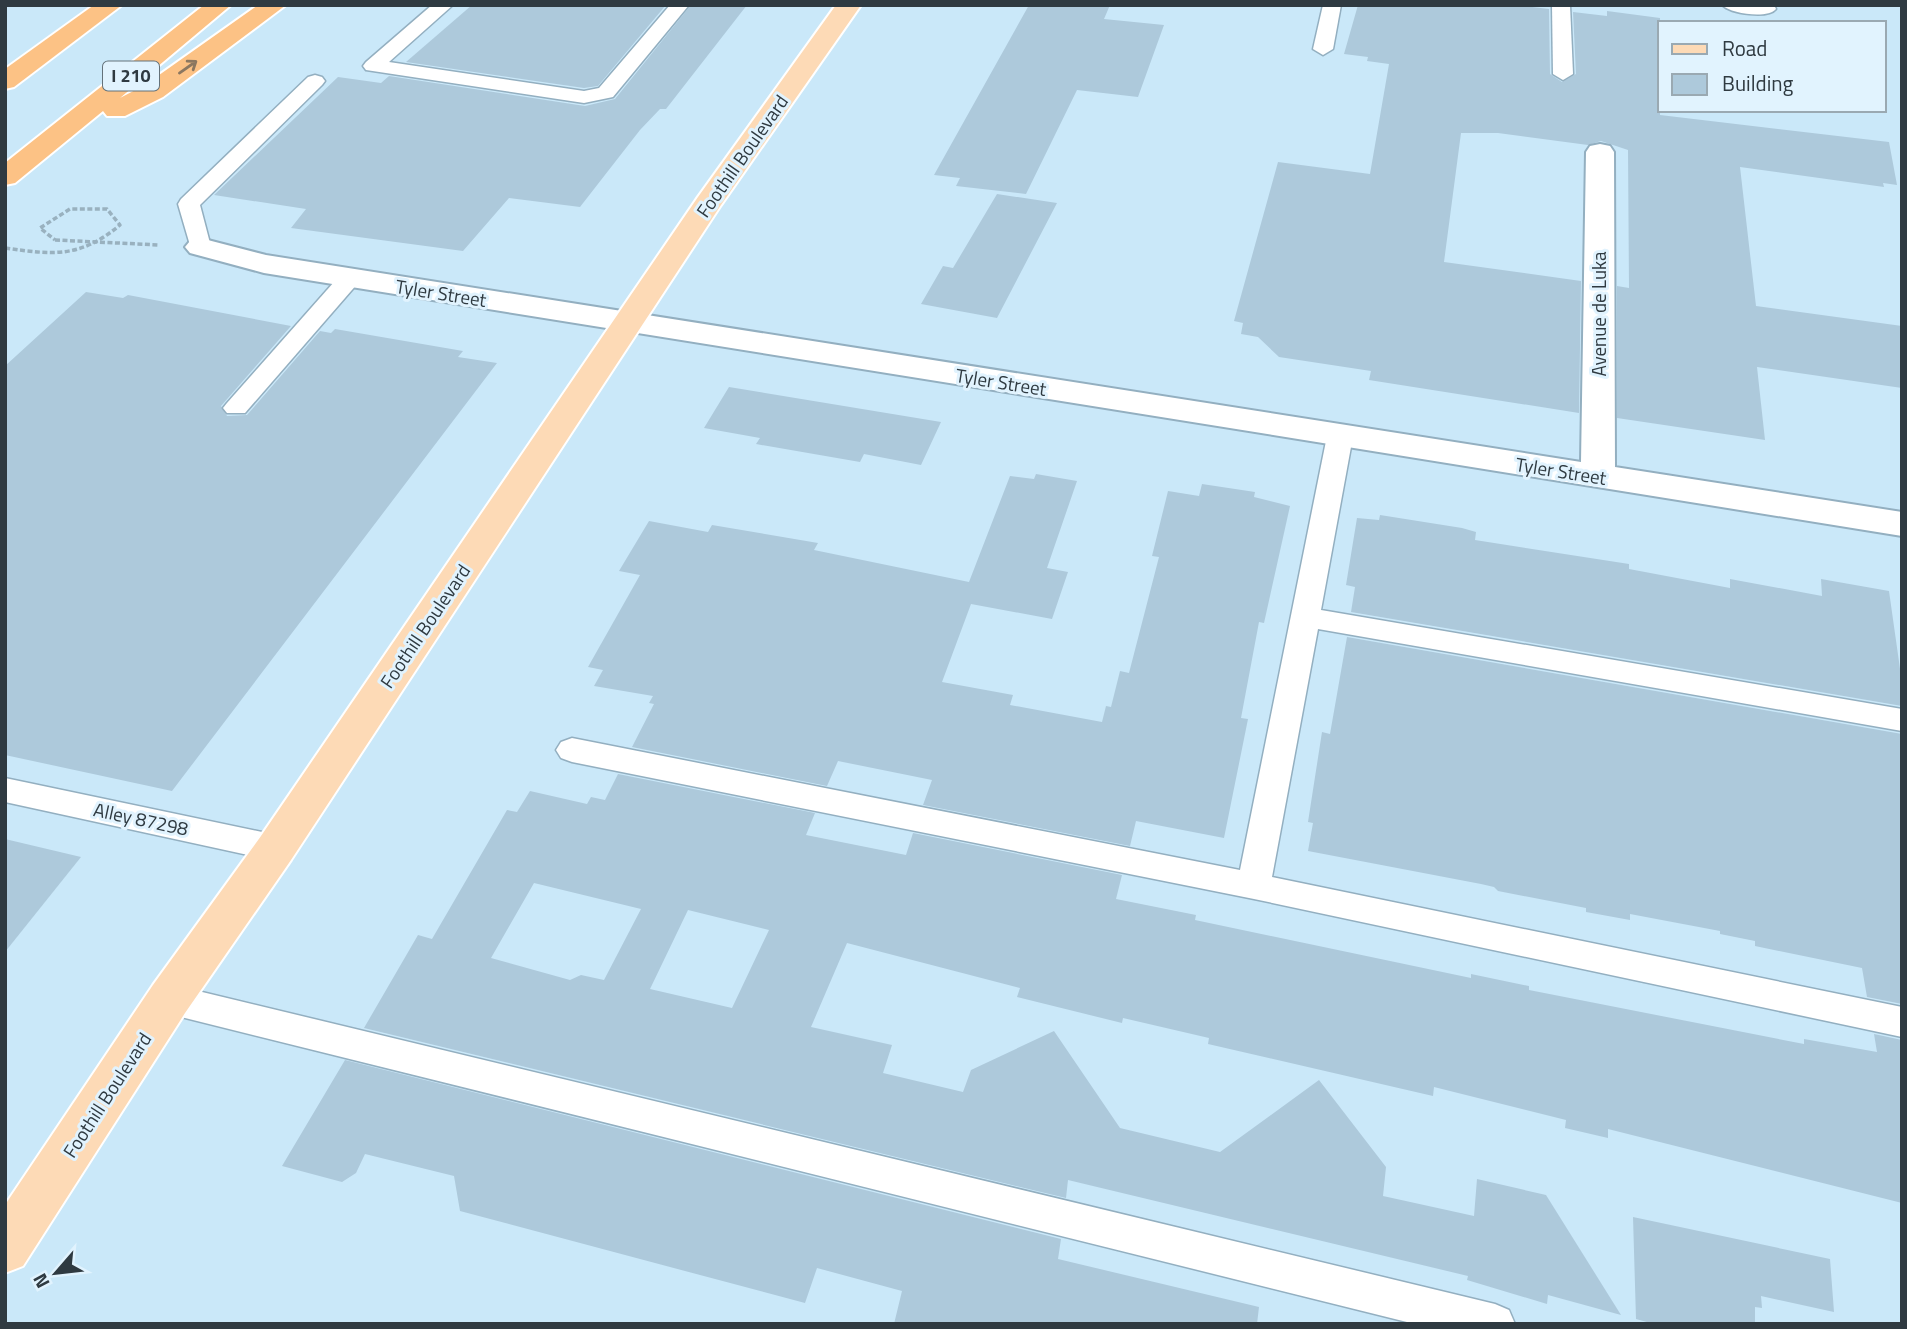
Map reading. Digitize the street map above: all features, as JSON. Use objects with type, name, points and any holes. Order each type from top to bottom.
[{"type":"highway","points":[[5,69],[85,5]]},
{"type":"highway","points":[[5,81],[110,5]]},
{"type":"highway","name":"I 210","points":[[5,177],[219,5]]},
{"type":"highway","points":[[42,146],[154,91],[274,5]]},
{"type":"main road","name":"Foothill Boulevard","points":[[5,1249],[169,999],[276,848],[708,203],[849,5]]},
{"type":"street","name":"Avenue de Luka","points":[[1598,477],[1600,152]]},
{"type":"street","name":"Tyler Street","points":[[200,247],[264,264],[350,278],[1902,524]]},
{"type":"lane","points":[[444,5],[373,66],[584,97],[606,93],[680,5]]},
{"type":"lane","points":[[1323,48],[1332,5]]},
{"type":"lane","points":[[1561,5],[1563,74]]},
{"type":"lane","points":[[1731,5],[1768,9]]},
{"type":"lane","points":[[200,247],[189,204],[315,81]]},
{"type":"lane","points":[[236,408],[350,278]]},
{"type":"lane","points":[[1254,886],[1340,436]]},
{"type":"lane","points":[[1305,617],[1902,720]]},
{"type":"lane","points":[[572,750],[1254,886],[1902,1022]]},
{"type":"lane","name":"Alley 87298","points":[[5,790],[276,848]]},
{"type":"lane","points":[[169,999],[1495,1324]]},
{"type":"path","points":[[5,248],[58,256],[100,243],[120,225],[107,209],[83,206],[57,212],[40,228],[55,240],[200,247]]},
{"type":"building","points":[[472,5],[666,5],[598,86],[584,88],[406,62]]},
{"type":"building","points":[[691,5],[747,5],[666,109],[660,109],[640,130],[580,207],[509,198],[463,251],[291,228],[306,209],[214,195],[338,77],[381,83],[389,76],[585,106],[615,99]]},
{"type":"building","points":[[1029,5],[1110,5],[1104,19],[1164,25],[1138,97],[1077,90],[1026,194],[956,186],[960,178],[934,175]]},
{"type":"building","points":[[1358,5],[1515,5],[1549,9],[1550,74],[1562,82],[1576,74],[1573,12],[1607,16],[1607,11],[1660,18],[1660,115],[1889,142],[1897,185],[1883,183],[1884,187],[1740,167],[1756,306],[1902,326],[1902,388],[1757,367],[1765,440],[1617,418],[1617,286],[1629,288],[1628,150],[1601,141],[1588,145],[1498,133],[1461,133],[1444,262],[1581,281],[1579,413],[1369,380],[1371,371],[1279,357],[1258,337],[1241,334],[1243,323],[1234,321],[1278,162],[1370,174],[1389,64],[1367,61],[1368,57],[1344,54]]},
{"type":"building","points":[[997,194],[1057,203],[997,318],[921,304],[943,266],[953,268]]},
{"type":"building","points":[[86,292],[123,298],[128,295],[291,326],[221,406],[227,416],[247,415],[320,331],[331,333],[335,329],[463,351],[458,357],[497,363],[172,791],[5,755],[5,366]]},
{"type":"building","points":[[729,387],[941,422],[921,465],[864,454],[860,462],[756,444],[760,438],[704,428]]},
{"type":"building","points":[[1036,474],[1077,481],[1047,568],[1068,572],[1052,619],[971,604],[942,682],[1013,695],[1010,705],[1102,722],[1106,706],[1111,707],[1120,671],[1129,673],[1159,557],[1152,556],[1168,491],[1199,496],[1202,484],[1255,492],[1254,497],[1290,506],[1264,623],[1259,622],[1241,718],[1248,719],[1224,838],[1136,821],[1130,846],[923,805],[932,780],[838,761],[827,786],[632,747],[654,704],[649,703],[653,696],[594,686],[603,670],[588,667],[640,575],[619,571],[649,521],[708,532],[712,525],[818,543],[814,550],[969,582],[1010,476],[1034,479]]},
{"type":"building","points":[[1380,515],[1462,528],[1476,532],[1475,540],[1629,564],[1629,569],[1730,588],[1730,579],[1822,596],[1821,579],[1889,591],[1902,683],[1902,706],[1351,612],[1355,587],[1346,585],[1357,518],[1379,520]]},
{"type":"building","points":[[1347,637],[1902,734],[1902,1004],[1867,997],[1862,968],[1755,946],[1755,941],[1720,934],[1720,931],[1630,914],[1630,920],[1586,912],[1586,908],[1498,891],[1494,887],[1481,884],[1308,851],[1313,823],[1308,822],[1322,732],[1330,734]]},
{"type":"building","points":[[618,774],[815,813],[806,835],[906,855],[913,833],[1122,875],[1116,899],[1196,915],[1195,920],[1471,978],[1471,974],[1529,986],[1529,990],[1804,1044],[1804,1039],[1877,1052],[1874,1034],[1902,1040],[1902,1203],[1608,1129],[1608,1138],[1565,1128],[1566,1120],[1434,1087],[1433,1096],[1208,1044],[1209,1038],[1123,1018],[1122,1023],[1017,997],[1020,988],[847,943],[811,1027],[892,1045],[883,1073],[963,1092],[971,1070],[1054,1031],[1120,1128],[1220,1152],[1319,1080],[1386,1167],[1383,1196],[1474,1216],[1477,1179],[1546,1195],[1621,1315],[1548,1295],[1547,1304],[1467,1280],[1468,1276],[1068,1180],[1066,1198],[364,1028],[418,935],[432,939],[507,810],[517,812],[530,791],[587,804],[591,797],[605,800]],"holes":[[[534,883],[641,909],[604,980],[581,975],[570,980],[491,958]],[[688,910],[769,930],[732,1008],[650,989]]]},
{"type":"building","points":[[5,839],[81,857],[5,952]]},
{"type":"building","points":[[345,1060],[1061,1239],[1058,1259],[1259,1307],[1257,1324],[894,1324],[902,1291],[817,1268],[805,1303],[460,1211],[454,1176],[365,1154],[356,1173],[342,1182],[282,1166]]},
{"type":"building","points":[[1633,1217],[1830,1259],[1834,1312],[1761,1296],[1762,1308],[1755,1307],[1755,1324],[1654,1324],[1636,1319]]}]
